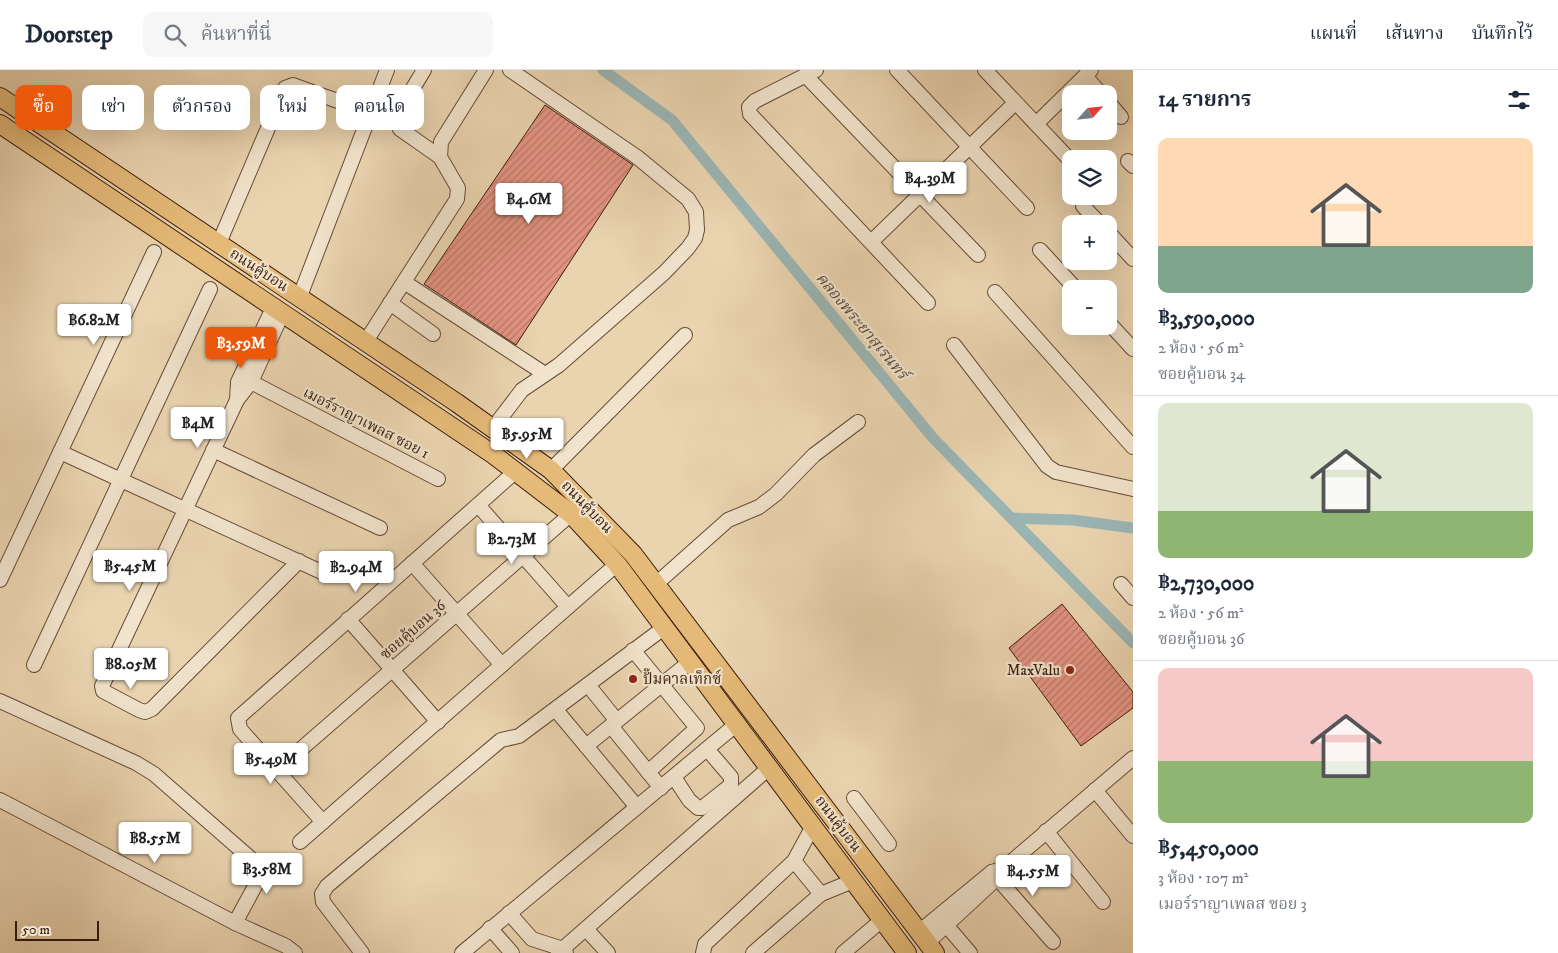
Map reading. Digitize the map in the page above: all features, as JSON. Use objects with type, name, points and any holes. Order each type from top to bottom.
[{"type":"main road","name":"ถนนคู้บอน","points":[[0,97],[300,296],[551,470],[633,554],[927,943]]},
{"type":"main road","name":"ถนนคู้บอน","points":[[1,125],[516,471],[570,514],[618,564],[724,704],[907,953]]},
{"type":"main road","points":[[724,704],[739,693]]},
{"type":"street","points":[[381,85],[387,70]]},
{"type":"street","points":[[366,341],[457,199],[458,188],[440,158],[400,129],[396,120],[398,113],[424,70]]},
{"type":"street","points":[[440,158],[441,142],[486,70]]},
{"type":"street","points":[[493,428],[522,390],[559,365],[664,273],[695,238],[698,220],[696,212],[688,199],[637,157],[510,70]]},
{"type":"street","points":[[897,70],[1027,208]]},
{"type":"street","points":[[989,72],[1062,151]]},
{"type":"street","points":[[928,303],[750,114],[749,107],[755,101],[811,73],[978,255]]},
{"type":"street","points":[[1036,124],[1088,73],[1095,85]]},
{"type":"street","points":[[219,243],[285,88],[293,85],[336,100]]},
{"type":"street","points":[[871,242],[1015,102]]},
{"type":"street","points":[[1118,113],[1121,116]]},
{"type":"street","points":[[300,296],[364,130]]},
{"type":"street","points":[[1083,206],[1092,215]]},
{"type":"street","points":[[1117,242],[1133,259]]},
{"type":"street","points":[[1040,250],[1068,280]]},
{"type":"street","points":[[0,580],[154,252]]},
{"type":"street","points":[[404,282],[545,374]]},
{"type":"street","points":[[34,665],[210,289]]},
{"type":"street","points":[[995,292],[1133,447]]},
{"type":"street","points":[[390,303],[433,334]]},
{"type":"street","points":[[278,311],[251,382],[237,400],[102,686],[106,694],[139,710],[148,711],[299,561]]},
{"type":"street","points":[[237,400],[238,382],[278,311]]},
{"type":"street","points":[[1117,332],[1133,349]]},
{"type":"street","points":[[551,470],[685,335]]},
{"type":"street","points":[[954,346],[1047,466],[1056,472],[1133,489]]},
{"type":"street","name":"เมอร์ราญาเพลส ซอย 1","points":[[251,382],[438,479]]},
{"type":"street","points":[[656,584],[728,520],[759,507],[776,494],[814,455],[858,422]]},
{"type":"street","points":[[213,450],[380,528]]},
{"type":"street","points":[[60,452],[328,575]]},
{"type":"street","points":[[322,822],[240,729],[238,718],[516,471]]},
{"type":"street","points":[[478,505],[568,607]]},
{"type":"street","name":"ซอยคู้บอน 36","points":[[277,770],[570,514]]},
{"type":"street","points":[[412,563],[502,665]]},
{"type":"street","points":[[300,842],[618,564]]},
{"type":"street","points":[[1121,584],[1133,598]]},
{"type":"street","points":[[348,619],[438,722]]},
{"type":"street","points":[[362,953],[323,902],[322,894],[327,886],[501,740],[519,736],[665,627]]},
{"type":"street","points":[[633,650],[697,728],[648,772]]},
{"type":"street","points":[[586,746],[691,661]]},
{"type":"street","points":[[588,685],[661,788]]},
{"type":"street","points":[[0,701],[136,763],[154,774],[258,865],[261,875],[235,923]]},
{"type":"street","points":[[556,710],[637,807]]},
{"type":"street","points":[[462,953],[738,723]]},
{"type":"street","points":[[674,777],[689,800],[698,808],[702,808],[731,785],[731,777],[707,749]]},
{"type":"street","points":[[927,943],[942,921],[1133,758]]},
{"type":"street","points":[[509,913],[532,939],[562,952],[770,767]]},
{"type":"street","points":[[1095,790],[1133,836]]},
{"type":"street","points":[[854,798],[889,844]]},
{"type":"street","points":[[0,800],[235,923],[286,946],[295,953]]},
{"type":"street","points":[[703,953],[705,944],[794,861],[813,826]]},
{"type":"street","points":[[1046,831],[1103,902]]},
{"type":"street","points":[[794,861],[821,894]]},
{"type":"street","points":[[998,873],[1053,942]]},
{"type":"street","points":[[753,953],[821,894],[854,881]]},
{"type":"street","points":[[843,953],[882,920]]},
{"type":"street","points":[[942,921],[970,953]]},
{"type":"street","points":[[490,928],[512,953]]},
{"type":"street","points":[[586,929],[608,953]]},
{"type":"building","points":[[545,105],[633,165],[516,345],[424,284]]},
{"type":"building","name":"MaxValu","points":[[1062,604],[1133,692],[1133,708],[1081,746],[1009,648]]},
{"type":"waterway","name":"คลองพระยาสุเรนทร์","points":[[603,70],[672,120],[933,438],[1133,643]]},
{"type":"waterway","name":"คลองพระยาสุเรนทร์","points":[[1011,518],[1073,520],[1133,528]]},
{"type":"place","name":"MaxValu","points":[[1070,670]]},
{"type":"place","name":"ปั๊มคาลเท็กซ์","points":[[633,679]]}]
